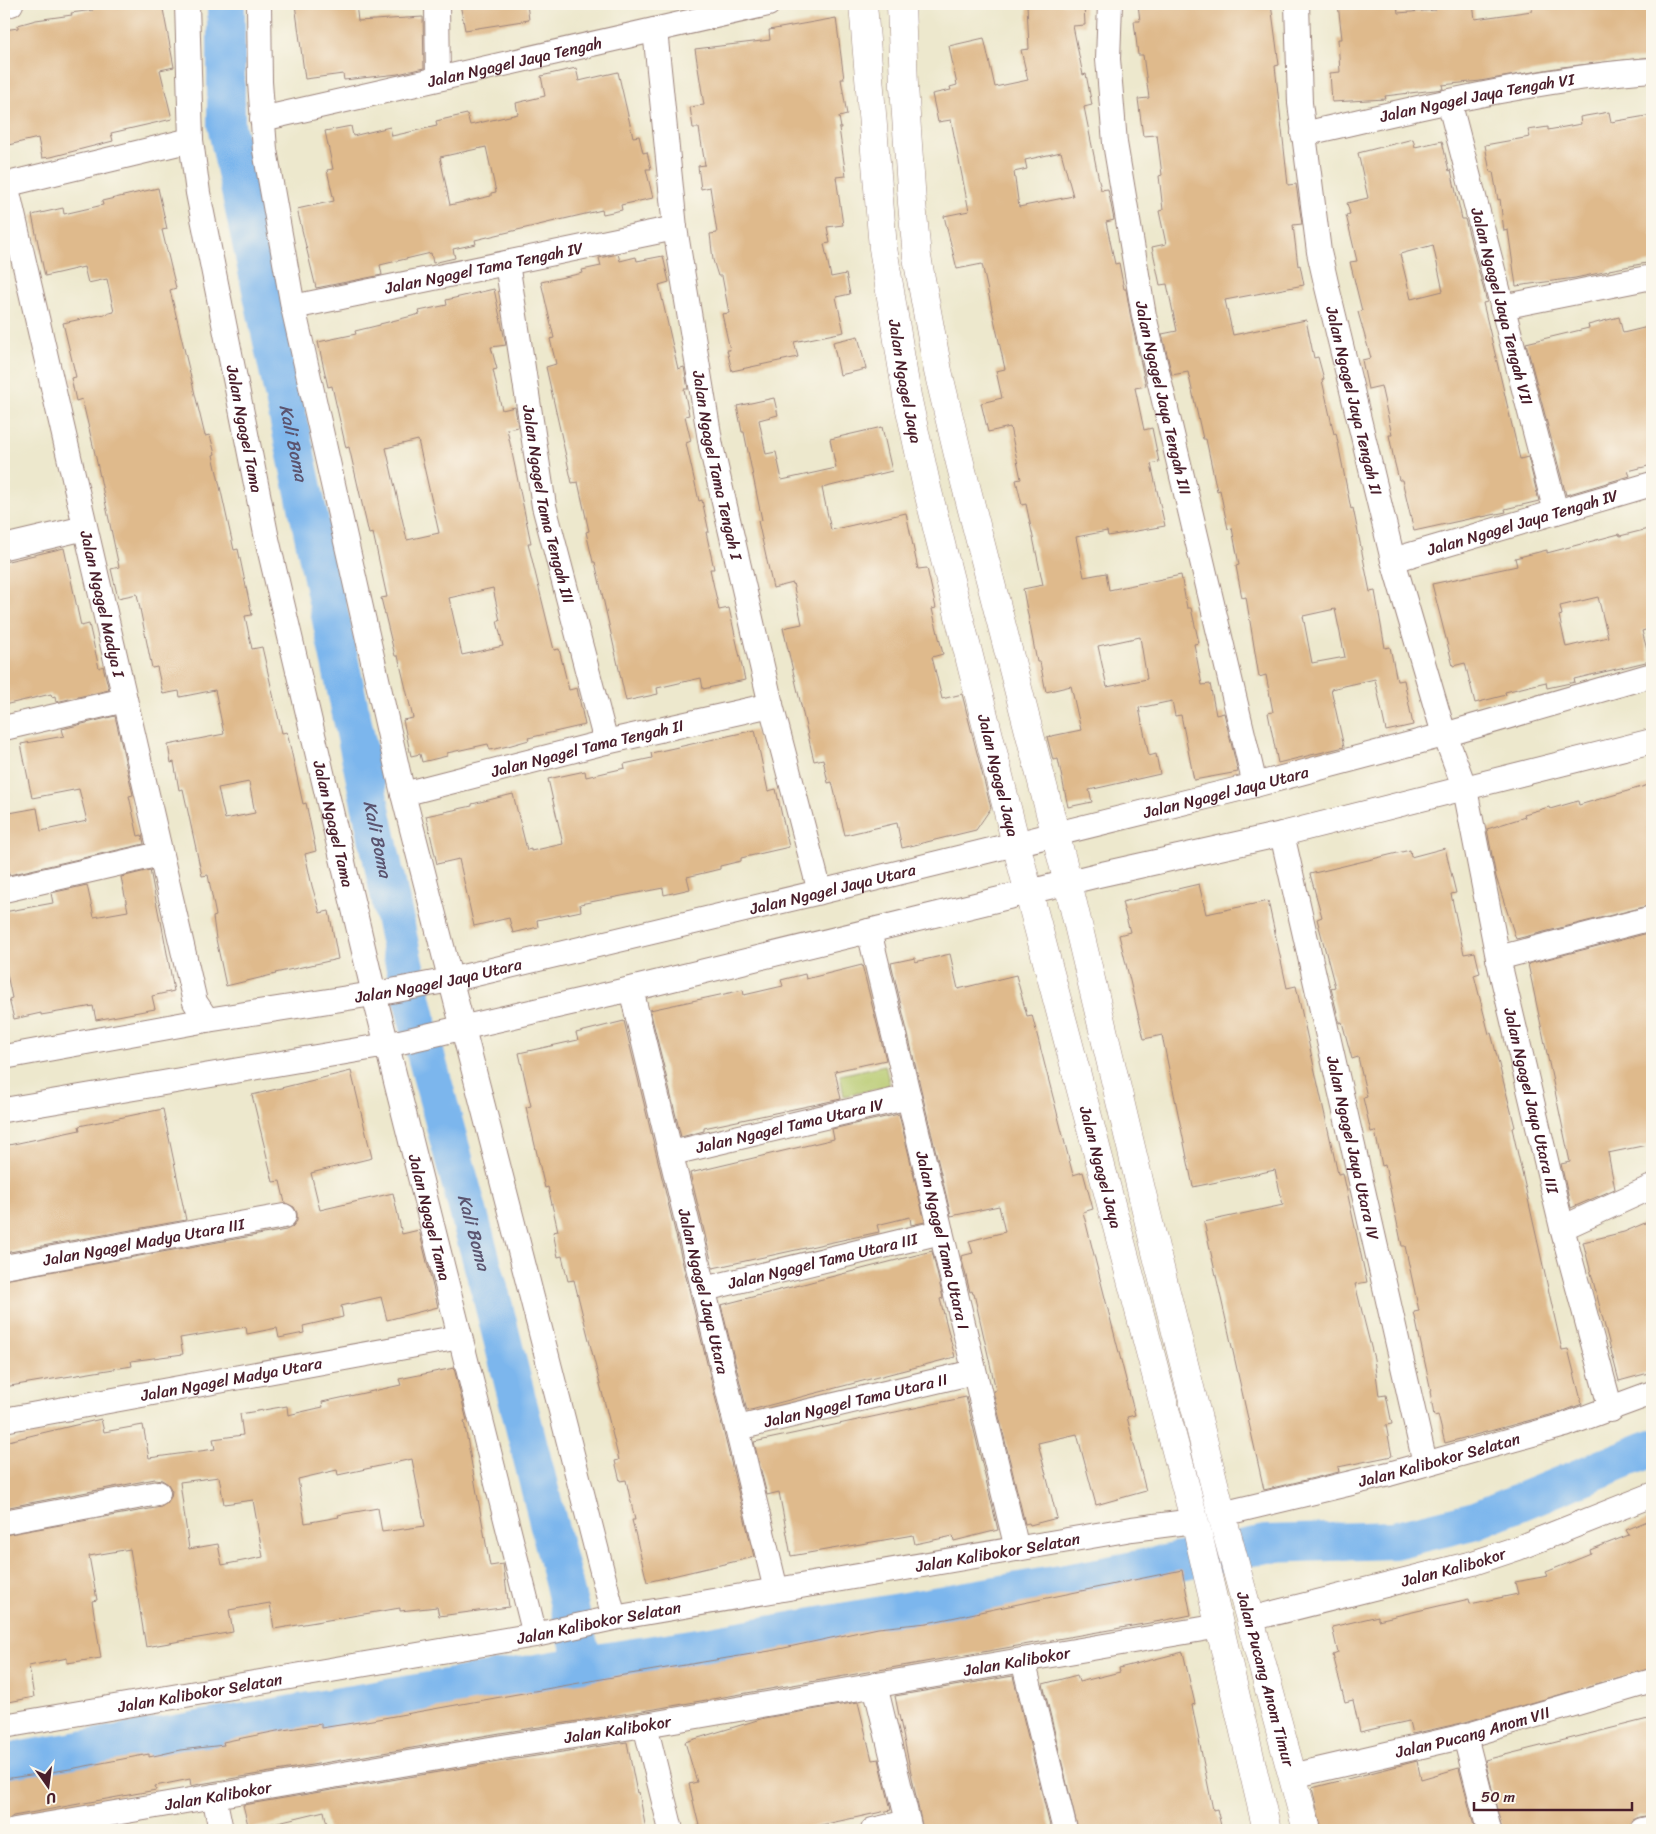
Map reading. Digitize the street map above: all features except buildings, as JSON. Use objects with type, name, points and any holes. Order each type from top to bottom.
[{"type":"main road","name":"Jalan Ngagel Jaya","points":[[863,4],[883,248],[903,376],[927,488],[1028,894],[1196,1527]]},
{"type":"main road","name":"Jalan Ngagel Jaya","points":[[901,4],[904,86],[917,257],[938,371],[962,472],[1056,833],[1223,1520]]},
{"type":"main road","points":[[903,376],[938,371]]},
{"type":"main road","name":"Jalan Pucang Anom Timur","points":[[1223,1520],[1307,1830]]},
{"type":"main road","name":"Jalan Pucang Anom Timur","points":[[1196,1527],[1267,1830]]},
{"type":"street","points":[[4,5],[11,4]]},
{"type":"street","name":"Jalan Ngagel Tama","points":[[186,4],[191,140],[198,193],[267,539],[393,1044],[460,1337],[540,1634]]},
{"type":"street","points":[[259,4],[262,118],[265,150],[293,307],[403,794],[452,1030],[608,1620]]},
{"type":"street","points":[[437,4],[438,78]]},
{"type":"street","name":"Jalan Ngagel Jaya Tengah","points":[[262,118],[655,30],[691,12],[768,4]]},
{"type":"street","name":"Jalan Ngagel Jaya Tengah III","points":[[1110,4],[1108,59],[1115,142],[1146,324],[1255,785]]},
{"type":"street","name":"Jalan Ngagel Jaya Tengah II","points":[[1297,4],[1300,103],[1319,252],[1393,560],[1444,735],[1465,789]]},
{"type":"street","name":"Jalan Ngagel Tama Tengah I","points":[[655,30],[675,228],[714,457],[771,705],[820,892]]},
{"type":"street","name":"Jalan Ngagel Jaya Tengah VI","points":[[1303,134],[1449,101],[1568,80],[1652,70]]},
{"type":"street","name":"Jalan Ngagel Jaya Tengah VII","points":[[1449,101],[1556,512]]},
{"type":"street","points":[[5,185],[191,140]]},
{"type":"street","name":"Jalan Ngagel Madya I","points":[[5,185],[195,1002],[207,1020]]},
{"type":"street","name":"Jalan Ngagel Tama Tengah IV","points":[[293,307],[675,228]]},
{"type":"street","name":"Jalan Ngagel Tama Tengah III","points":[[506,263],[543,495],[606,742]]},
{"type":"street","points":[[1502,307],[1652,277]]},
{"type":"street","name":"Jalan Ngagel Jaya Tengah IV","points":[[1393,560],[1652,484]]},
{"type":"street","points":[[4,547],[85,528]]},
{"type":"street","name":"Jalan Ngagel Jaya Utara","points":[[4,1057],[207,1020],[380,993],[441,981],[820,892],[1255,785],[1444,735],[1652,675]]},
{"type":"street","points":[[4,728],[125,700]]},
{"type":"street","name":"Jalan Ngagel Tama Tengah II","points":[[403,794],[606,742],[771,705]]},
{"type":"street","points":[[4,1110],[393,1044],[1028,894],[1068,882],[1282,834],[1652,741]]},
{"type":"street","name":"Jalan Ngagel Jaya Utara III","points":[[1465,789],[1498,958],[1562,1228],[1611,1410]]},
{"type":"street","name":"Jalan Ngagel Jaya Utara IV","points":[[1282,834],[1425,1463]]},
{"type":"street","points":[[4,890],[160,854]]},
{"type":"street","points":[[1498,958],[1652,918]]},
{"type":"street","name":"Jalan Ngagel Tama Utara I","points":[[869,931],[1016,1549]]},
{"type":"street","name":"Jalan Ngagel Jaya Utara","points":[[631,988],[776,1590]]},
{"type":"street","name":"Jalan Ngagel Tama Utara IV","points":[[672,1153],[909,1097]]},
{"type":"street","points":[[1562,1228],[1652,1187]]},
{"type":"street","name":"Jalan Ngagel Madya Utara III","points":[[4,1267],[284,1216]]},
{"type":"street","name":"Jalan Ngagel Tama Utara III","points":[[704,1289],[941,1232]]},
{"type":"street","name":"Jalan Ngagel Madya Utara","points":[[4,1420],[460,1337]]},
{"type":"street","name":"Jalan Ngagel Tama Utara II","points":[[738,1428],[974,1372]]},
{"type":"street","name":"Jalan Kalibokor Selatan","points":[[1223,1520],[1565,1425],[1611,1410],[1652,1393]]},
{"type":"street","points":[[4,1522],[158,1492]]},
{"type":"street","name":"Jalan Kalibokor","points":[[1250,1619],[1473,1563],[1518,1548],[1652,1495]]},
{"type":"street","name":"Jalan Kalibokor Selatan","points":[[4,1726],[540,1634],[776,1590],[1016,1549],[1196,1527]]},
{"type":"street","name":"Jalan Kalibokor","points":[[15,1830],[502,1747],[645,1725],[1220,1626]]},
{"type":"street","points":[[1023,1660],[1065,1830]]},
{"type":"street","name":"Jalan Pucang Anom VII","points":[[1292,1776],[1465,1736],[1652,1681]]},
{"type":"street","points":[[873,1830],[909,1826],[875,1685]]},
{"type":"street","points":[[645,1725],[670,1830]]},
{"type":"street","points":[[1465,1736],[1489,1830]]},
{"type":"street","points":[[214,1796],[221,1830]]},
{"type":"street","points":[[1642,1830],[1652,1828]]},
{"type":"green space","points":[[885,1065],[890,1086],[844,1096],[840,1075]]},
{"type":"waterway","name":"Kali Boma","points":[[226,4],[226,125],[403,959],[426,1056],[492,1299],[584,1665]]},
{"type":"waterway","points":[[4,1763],[705,1646],[1083,1580],[1267,1544],[1394,1540],[1476,1520],[1652,1448]]}]
